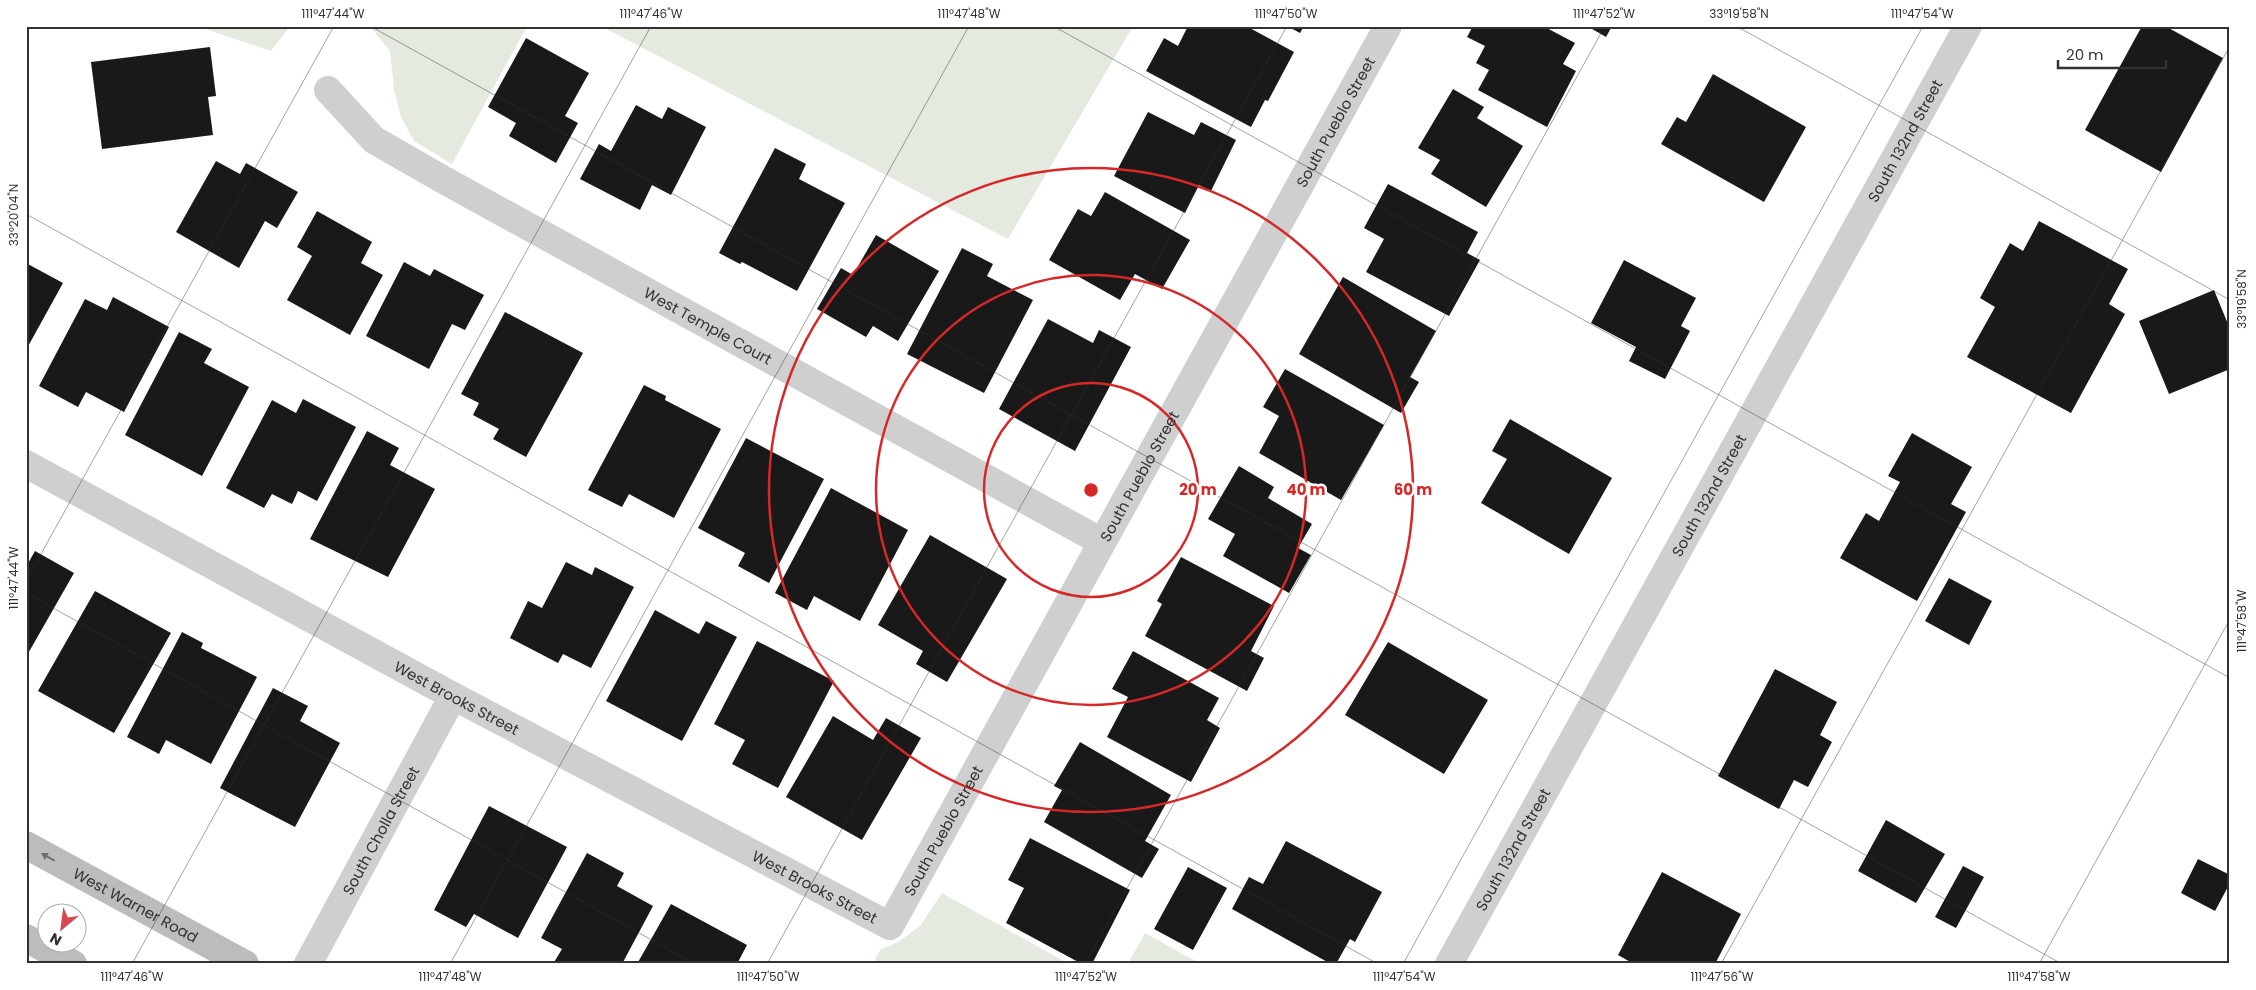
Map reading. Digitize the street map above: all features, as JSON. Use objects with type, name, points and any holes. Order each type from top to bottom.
[{"type":"main road","name":"West Warner Road","points":[[26,845],[244,964]]},
{"type":"main road","points":[[26,938],[73,964]]},
{"type":"street","name":"South Pueblo Street","points":[[890,926],[1388,26]]},
{"type":"street","name":"South 132nd Street","points":[[1449,964],[1968,26]]},
{"type":"street","name":"West Temple Court","points":[[328,90],[374,140],[408,160],[1102,542]]},
{"type":"street","name":"West Brooks Street","points":[[26,464],[452,696],[890,926]]},
{"type":"street","name":"South Cholla Street","points":[[308,964],[452,696]]},
{"type":"shaded area","points":[[197,26],[290,26],[271,51]]},
{"type":"shaded area","points":[[366,26],[527,26],[452,164],[414,141],[401,117],[394,89],[390,51],[373,30]]},
{"type":"shaded area","points":[[601,26],[1133,26],[1008,239]]},
{"type":"shaded area","points":[[942,893],[1069,964],[873,964],[880,950],[898,942],[920,926]]},
{"type":"shaded area","points":[[1145,933],[1201,964],[1128,964]]},
{"type":"building","points":[[1188,26],[1246,26],[1294,52],[1268,101],[1265,100],[1251,127],[1146,71],[1164,38],[1178,46]]},
{"type":"building","points":[[1287,26],[1304,26],[1300,33]]},
{"type":"building","points":[[1473,26],[1543,26],[1575,43],[1563,64],[1576,71],[1547,127],[1478,90],[1489,70],[1476,63],[1485,46],[1467,37]]},
{"type":"building","points":[[1587,26],[1612,26],[1606,37]]},
{"type":"building","points":[[2142,26],[2165,26],[2223,58],[2161,172],[2085,130]]},
{"type":"building","points":[[526,38],[589,73],[565,116],[578,123],[556,163],[509,136],[516,123],[488,107]]},
{"type":"building","points":[[210,47],[216,96],[208,97],[213,135],[102,149],[91,62]]},
{"type":"building","points":[[1713,74],[1806,127],[1764,202],[1661,144],[1677,117],[1686,122]]},
{"type":"building","points":[[1453,89],[1484,107],[1477,118],[1523,146],[1486,207],[1431,174],[1440,160],[1418,148]]},
{"type":"building","points":[[636,105],[662,119],[668,107],[706,127],[671,195],[652,185],[640,210],[580,179],[599,144],[611,151]]},
{"type":"building","points":[[1148,112],[1194,135],[1201,122],[1236,140],[1211,191],[1199,185],[1185,213],[1114,176]]},
{"type":"building","points":[[775,148],[806,164],[799,179],[845,203],[797,291],[742,262],[740,264],[719,253]]},
{"type":"building","points":[[216,161],[240,174],[246,163],[298,192],[277,228],[265,221],[239,268],[176,232]]},
{"type":"building","points":[[1388,184],[1478,232],[1467,253],[1480,260],[1449,316],[1366,272],[1384,239],[1364,228]]},
{"type":"building","points":[[1105,192],[1190,240],[1162,289],[1135,274],[1120,300],[1049,260],[1078,209],[1091,216]]},
{"type":"building","points":[[317,211],[372,242],[361,263],[383,275],[350,335],[287,300],[312,256],[297,247]]},
{"type":"building","points":[[2039,221],[2128,269],[2109,304],[2125,314],[2071,413],[1967,357],[1995,307],[1980,298],[2010,243],[2023,251]]},
{"type":"building","points":[[876,235],[939,271],[898,341],[873,326],[866,337],[817,309],[841,268],[853,275]]},
{"type":"building","points":[[962,248],[993,264],[987,276],[1033,300],[984,393],[907,354]]},
{"type":"building","points":[[1624,260],[1696,298],[1681,326],[1690,331],[1665,379],[1629,361],[1636,347],[1591,323]]},
{"type":"building","points":[[404,262],[430,276],[434,269],[484,295],[465,330],[452,324],[429,369],[366,336]]},
{"type":"building","points":[[26,263],[63,283],[26,350]]},
{"type":"building","points":[[1343,277],[1436,331],[1410,377],[1419,382],[1401,413],[1299,354]]},
{"type":"building","points":[[2214,290],[2230,329],[2230,369],[2169,394],[2139,321]]},
{"type":"building","points":[[113,297],[169,327],[124,412],[86,392],[78,407],[39,386],[85,299],[107,310]]},
{"type":"building","points":[[505,312],[583,353],[526,457],[493,439],[499,429],[473,415],[479,403],[461,394]]},
{"type":"building","points":[[1048,319],[1093,343],[1099,330],[1131,347],[1075,451],[999,409]]},
{"type":"building","points":[[179,332],[212,349],[204,363],[249,387],[202,476],[125,435]]},
{"type":"building","points":[[1285,369],[1384,425],[1341,500],[1259,453],[1279,416],[1263,407]]},
{"type":"building","points":[[644,385],[666,396],[665,400],[721,429],[674,518],[629,494],[622,507],[588,490]]},
{"type":"building","points":[[303,399],[356,427],[317,501],[298,491],[292,504],[272,494],[264,508],[226,488],[272,400],[296,413]]},
{"type":"building","points":[[1510,419],[1612,478],[1569,554],[1481,503],[1507,459],[1492,451]]},
{"type":"building","points":[[367,431],[399,448],[390,465],[435,489],[388,577],[310,539]]},
{"type":"building","points":[[1912,433],[1972,467],[1951,504],[1966,512],[1917,601],[1840,558],[1866,513],[1879,521],[1900,482],[1888,476]]},
{"type":"building","points":[[746,438],[824,479],[769,583],[738,566],[745,553],[698,528]]},
{"type":"building","points":[[1239,466],[1274,487],[1268,498],[1312,524],[1298,548],[1311,555],[1289,593],[1223,556],[1235,534],[1208,519]]},
{"type":"building","points":[[831,488],[908,530],[860,621],[814,596],[807,610],[775,593]]},
{"type":"building","points":[[930,535],[1007,579],[947,682],[916,664],[923,651],[878,625]]},
{"type":"building","points":[[35,551],[74,573],[26,657],[26,567]]},
{"type":"building","points":[[1181,557],[1274,606],[1251,651],[1264,658],[1247,691],[1145,636],[1162,604],[1157,601]]},
{"type":"building","points":[[566,562],[592,575],[595,567],[634,587],[591,668],[563,654],[558,663],[510,638],[528,601],[542,608]]},
{"type":"building","points":[[1949,578],[1992,601],[1969,645],[1925,621]]},
{"type":"building","points":[[95,591],[171,633],[114,733],[38,691]]},
{"type":"building","points":[[655,610],[699,634],[706,621],[737,637],[682,741],[606,701]]},
{"type":"building","points":[[182,632],[203,643],[201,648],[257,677],[211,764],[166,740],[159,754],[127,737]]},
{"type":"building","points":[[757,641],[834,681],[778,788],[732,764],[745,740],[714,724]]},
{"type":"building","points":[[1388,642],[1488,700],[1444,774],[1345,715]]},
{"type":"building","points":[[1133,651],[1219,698],[1207,720],[1220,728],[1191,782],[1107,737],[1128,697],[1112,689]]},
{"type":"building","points":[[1775,669],[1837,702],[1820,735],[1832,742],[1808,787],[1794,780],[1779,809],[1718,776]]},
{"type":"building","points":[[273,688],[308,706],[300,721],[340,743],[295,827],[220,788]]},
{"type":"building","points":[[833,716],[873,740],[886,718],[921,738],[862,840],[786,797]]},
{"type":"building","points":[[1080,742],[1171,795],[1145,841],[1159,849],[1142,878],[1044,822],[1062,790],[1054,786]]},
{"type":"building","points":[[489,806],[567,847],[518,938],[474,914],[466,927],[434,910]]},
{"type":"building","points":[[1886,820],[1945,854],[1916,903],[1858,871]]},
{"type":"building","points":[[1030,838],[1130,890],[1092,964],[1082,964],[1006,923],[1024,888],[1008,880]]},
{"type":"building","points":[[1286,841],[1382,892],[1355,942],[1350,939],[1336,964],[1331,964],[1232,909],[1249,877],[1263,884]]},
{"type":"building","points":[[587,853],[624,873],[617,886],[653,906],[622,964],[553,964],[562,949],[541,938]]},
{"type":"building","points":[[2198,859],[2230,875],[2230,883],[2215,911],[2181,893]]},
{"type":"building","points":[[1963,866],[1984,877],[1956,928],[1935,917]]},
{"type":"building","points":[[1188,867],[1227,888],[1193,950],[1154,929]]},
{"type":"building","points":[[1662,872],[1741,914],[1715,964],[1634,964],[1618,955]]},
{"type":"building","points":[[671,904],[747,945],[737,964],[637,964]]}]
